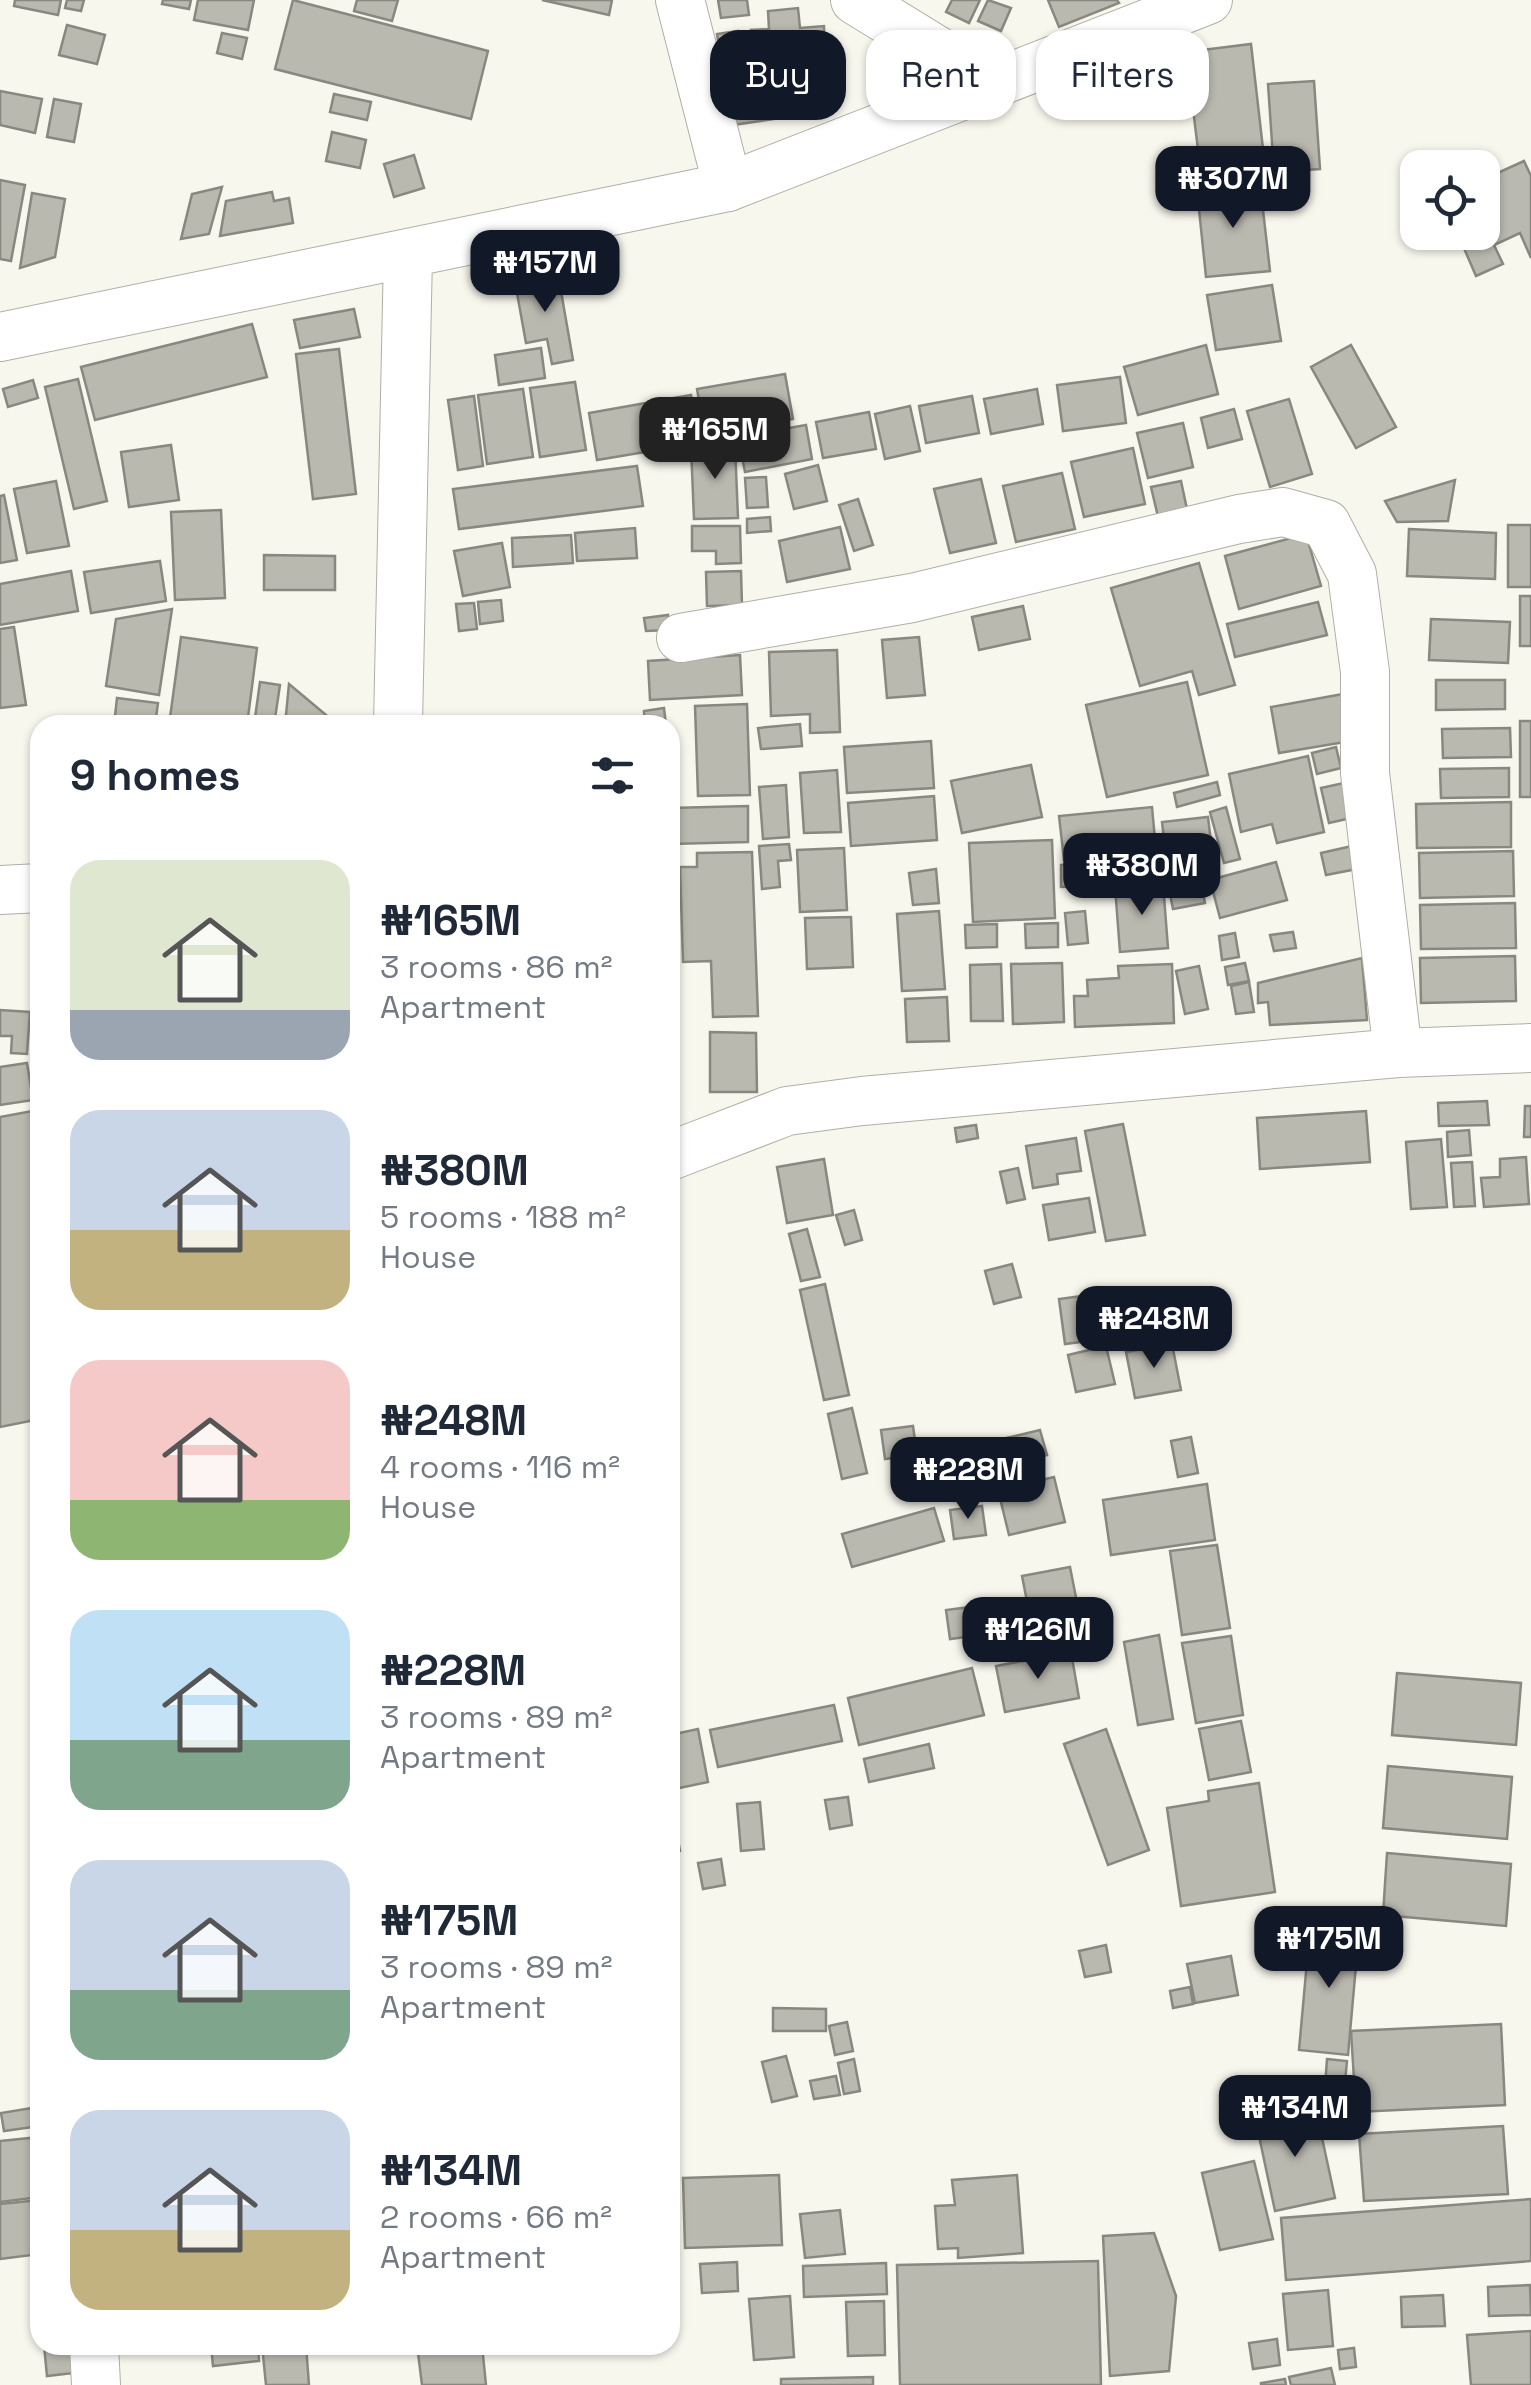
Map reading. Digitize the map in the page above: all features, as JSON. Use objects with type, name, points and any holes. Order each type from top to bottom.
[{"type":"street","points":[[680,0],[728,187]]},
{"type":"street","points":[[856,0],[905,30]]},
{"type":"street","points":[[1016,78],[1208,0]]},
{"type":"street","points":[[0,337],[728,187],[906,120]]},
{"type":"street","points":[[398,715],[408,254]]},
{"type":"street","points":[[681,638],[912,598],[1239,519],[1283,512],[1326,524],[1352,574],[1365,672],[1365,773],[1398,1053]]},
{"type":"street","points":[[0,890],[30,888]]},
{"type":"street","points":[[680,1152],[787,1112],[806,1109],[1036,1083],[1398,1053],[1531,1048]]},
{"type":"street","points":[[94,2355],[96,2385]]},
{"type":"building","points":[[15,0],[61,0],[58,15],[14,6]]},
{"type":"building","points":[[67,0],[84,0],[81,11],[65,8]]},
{"type":"building","points":[[163,0],[191,0],[189,9],[162,4]]},
{"type":"building","points":[[198,0],[254,0],[248,30],[194,20]]},
{"type":"building","points":[[293,0],[488,51],[471,119],[275,69]]},
{"type":"building","points":[[357,0],[398,0],[392,21],[354,11]]},
{"type":"building","points":[[542,0],[612,0],[609,15]]},
{"type":"building","points":[[718,0],[747,0],[749,15],[721,18]]},
{"type":"building","points":[[952,0],[980,0],[969,23],[946,12]]},
{"type":"building","points":[[988,0],[1011,8],[1001,30],[978,21]]},
{"type":"building","points":[[1048,0],[1117,0],[1119,3],[1059,27]]},
{"type":"building","points":[[798,8],[800,28],[824,26],[824,30],[751,30],[769,29],[768,11]]},
{"type":"building","points":[[67,25],[105,35],[97,64],[59,55]]},
{"type":"building","points":[[222,33],[247,38],[242,59],[217,53]]},
{"type":"building","points":[[1251,44],[1266,175],[1202,182],[1194,120],[1209,120],[1209,49]]},
{"type":"building","points":[[1314,81],[1320,169],[1274,172],[1268,84]]},
{"type":"building","points":[[0,91],[42,99],[35,133],[0,125]]},
{"type":"building","points":[[334,94],[371,102],[367,120],[330,112]]},
{"type":"building","points":[[54,99],[81,104],[74,142],[47,137]]},
{"type":"building","points":[[732,120],[767,120],[733,125]]},
{"type":"building","points":[[332,132],[366,140],[360,168],[326,161]]},
{"type":"building","points":[[414,155],[424,188],[394,197],[384,164]]},
{"type":"building","points":[[1524,161],[1531,176],[1531,258],[1520,233],[1500,242],[1500,172]]},
{"type":"building","points":[[0,180],[25,185],[11,261],[0,259]]},
{"type":"building","points":[[1260,184],[1270,271],[1206,277],[1197,190]]},
{"type":"building","points":[[222,187],[209,234],[181,239],[192,194]]},
{"type":"building","points":[[272,192],[274,201],[289,198],[293,223],[220,236],[226,201]]},
{"type":"building","points":[[32,193],[65,199],[55,257],[20,268]]},
{"type":"building","points":[[1465,250],[1496,250],[1503,264],[1476,276]]},
{"type":"building","points":[[558,274],[573,360],[552,364],[547,339],[526,343],[515,282]]},
{"type":"building","points":[[1272,285],[1281,341],[1216,350],[1207,295]]},
{"type":"building","points":[[354,309],[360,337],[300,348],[294,320]]},
{"type":"building","points":[[252,324],[267,377],[95,420],[81,367]]},
{"type":"building","points":[[1206,345],[1218,394],[1138,415],[1124,367]]},
{"type":"building","points":[[1351,345],[1396,427],[1356,448],[1311,367]]},
{"type":"building","points":[[541,348],[545,378],[499,385],[495,355]]},
{"type":"building","points":[[339,349],[356,494],[313,499],[296,354]]},
{"type":"building","points":[[785,374],[793,419],[705,434],[697,389]]},
{"type":"building","points":[[1120,377],[1126,423],[1063,431],[1057,385]]},
{"type":"building","points":[[78,379],[107,501],[74,509],[45,387]]},
{"type":"building","points":[[33,380],[38,398],[8,407],[3,389]]},
{"type":"building","points":[[575,382],[586,450],[540,457],[530,388]]},
{"type":"building","points":[[523,389],[533,457],[487,464],[478,395]]},
{"type":"building","points":[[1037,389],[1043,424],[991,434],[984,399]]},
{"type":"building","points":[[691,395],[699,443],[597,460],[589,413]]},
{"type":"building","points":[[474,396],[483,466],[458,470],[448,400]]},
{"type":"building","points":[[972,396],[979,433],[926,443],[919,406]]},
{"type":"building","points":[[1289,399],[1312,474],[1270,487],[1247,411]]},
{"type":"building","points":[[910,406],[920,451],[885,459],[875,414]]},
{"type":"building","points":[[1234,409],[1242,439],[1208,448],[1201,418]]},
{"type":"building","points":[[869,412],[876,449],[823,458],[816,422]]},
{"type":"building","points":[[1183,423],[1193,467],[1148,478],[1137,433]]},
{"type":"building","points":[[806,425],[812,459],[745,472],[738,437]]},
{"type":"building","points":[[171,445],[179,500],[129,507],[121,452]]},
{"type":"building","points":[[735,445],[738,518],[694,519],[691,447]]},
{"type":"building","points":[[1133,448],[1145,504],[1084,517],[1071,462]]},
{"type":"building","points":[[818,465],[827,501],[794,509],[785,474]]},
{"type":"building","points":[[637,466],[643,506],[459,529],[453,489]]},
{"type":"building","points":[[1062,473],[1075,529],[1016,542],[1003,486]]},
{"type":"building","points":[[766,477],[768,507],[747,508],[745,478]]},
{"type":"building","points":[[981,479],[996,543],[950,553],[934,489]]},
{"type":"building","points":[[1455,480],[1448,521],[1397,522],[1385,501]]},
{"type":"building","points":[[56,481],[69,546],[27,553],[14,489]]},
{"type":"building","points":[[1181,481],[1188,514],[1159,521],[1151,487]]},
{"type":"building","points":[[4,495],[17,560],[0,563],[0,496]]},
{"type":"building","points":[[858,499],[873,545],[854,551],[839,505]]},
{"type":"building","points":[[221,510],[225,598],[175,600],[171,512]]},
{"type":"building","points":[[770,517],[771,531],[747,533],[747,519]]},
{"type":"building","points":[[1508,525],[1531,525],[1531,587],[1508,587]]},
{"type":"building","points":[[692,526],[740,526],[741,563],[716,564],[716,551],[692,551]]},
{"type":"building","points":[[840,527],[850,569],[787,582],[779,541]]},
{"type":"building","points":[[635,528],[637,558],[577,561],[575,533]]},
{"type":"building","points":[[1409,529],[1496,533],[1495,579],[1407,576]]},
{"type":"building","points":[[1306,534],[1321,586],[1239,609],[1225,556]]},
{"type":"building","points":[[571,535],[573,563],[513,567],[512,538]]},
{"type":"building","points":[[502,543],[510,587],[463,596],[454,551]]},
{"type":"building","points":[[264,555],[335,556],[335,590],[264,590]]},
{"type":"building","points":[[160,561],[166,601],[91,613],[84,572]]},
{"type":"building","points":[[1199,563],[1235,685],[1199,695],[1192,671],[1140,686],[1111,588]]},
{"type":"building","points":[[71,571],[78,611],[0,625],[0,584]]},
{"type":"building","points":[[741,571],[742,605],[707,606],[706,572]]},
{"type":"building","points":[[1520,596],[1531,596],[1531,646],[1520,646]]},
{"type":"building","points":[[501,600],[503,621],[480,624],[478,602]]},
{"type":"building","points":[[1318,602],[1327,635],[1235,657],[1227,624]]},
{"type":"building","points":[[474,603],[477,629],[459,631],[456,604]]},
{"type":"building","points":[[1023,606],[1030,639],[979,650],[972,617]]},
{"type":"building","points":[[172,609],[159,695],[106,686],[116,619]]},
{"type":"building","points":[[668,615],[668,630],[646,631],[644,618]]},
{"type":"building","points":[[1431,619],[1510,622],[1508,663],[1429,660]]},
{"type":"building","points":[[14,627],[26,705],[0,708],[0,629]]},
{"type":"building","points":[[181,637],[257,648],[248,715],[170,715]]},
{"type":"building","points":[[919,637],[925,695],[887,698],[882,640]]},
{"type":"building","points":[[837,650],[840,732],[810,733],[810,714],[771,716],[769,652]]},
{"type":"building","points":[[740,655],[742,695],[650,700],[648,661]]},
{"type":"building","points":[[1436,680],[1505,680],[1505,709],[1436,710]]},
{"type":"building","points":[[260,682],[280,685],[276,715],[255,715]]},
{"type":"building","points":[[1187,682],[1208,775],[1107,797],[1086,705]]},
{"type":"building","points":[[289,684],[326,715],[286,715]]},
{"type":"building","points":[[1343,694],[1351,741],[1279,753],[1271,707]]},
{"type":"building","points":[[117,698],[158,703],[156,715],[115,715]]},
{"type":"building","points":[[747,704],[750,795],[698,796],[695,706]]},
{"type":"building","points":[[664,708],[665,715],[644,715],[644,711]]},
{"type":"building","points":[[1520,721],[1531,721],[1531,797],[1520,797]]},
{"type":"building","points":[[800,724],[802,746],[761,749],[758,728]]},
{"type":"building","points":[[1510,728],[1511,757],[1443,758],[1442,729]]},
{"type":"building","points":[[931,741],[934,788],[847,793],[844,747]]},
{"type":"building","points":[[1336,747],[1341,768],[1317,774],[1312,753]]},
{"type":"building","points":[[1308,756],[1324,832],[1277,843],[1272,824],[1241,832],[1229,774]]},
{"type":"building","points":[[1031,765],[1042,817],[962,833],[951,781]]},
{"type":"building","points":[[1509,768],[1509,797],[1441,798],[1440,769]]},
{"type":"building","points":[[837,770],[841,832],[804,833],[800,773]]},
{"type":"building","points":[[1217,782],[1220,795],[1177,807],[1174,793]]},
{"type":"building","points":[[1344,783],[1351,818],[1329,823],[1321,788]]},
{"type":"building","points":[[786,785],[789,837],[763,839],[759,787]]},
{"type":"building","points":[[934,796],[937,840],[851,846],[848,803]]},
{"type":"building","points":[[1511,802],[1511,847],[1417,848],[1416,804]]},
{"type":"building","points":[[748,806],[748,842],[680,844],[680,808]]},
{"type":"building","points":[[1152,807],[1156,851],[1064,860],[1059,816]]},
{"type":"building","points":[[1226,807],[1240,859],[1224,863],[1210,812]]},
{"type":"building","points":[[1208,817],[1214,868],[1168,873],[1162,822]]},
{"type":"building","points":[[1052,840],[1055,918],[973,922],[969,843]]},
{"type":"building","points":[[789,844],[791,860],[778,861],[780,887],[762,889],[759,846]]},
{"type":"building","points":[[1352,846],[1357,869],[1326,875],[1321,853]]},
{"type":"building","points":[[844,848],[847,910],[800,912],[797,850]]},
{"type":"building","points":[[1513,851],[1514,896],[1420,898],[1419,853]]},
{"type":"building","points":[[752,852],[758,1016],[713,1017],[711,961],[683,962],[680,867],[697,867],[697,853]]},
{"type":"building","points":[[1276,862],[1287,900],[1220,918],[1210,880]]},
{"type":"building","points":[[1084,864],[1084,886],[1061,887],[1061,865]]},
{"type":"building","points":[[936,869],[939,903],[913,905],[909,873]]},
{"type":"building","points":[[1163,883],[1168,948],[1120,952],[1115,887]]},
{"type":"building","points":[[1201,883],[1205,903],[1173,909],[1169,889]]},
{"type":"building","points":[[1515,903],[1516,948],[1421,949],[1420,905]]},
{"type":"building","points":[[939,911],[945,989],[902,991],[897,914]]},
{"type":"building","points":[[1085,911],[1088,943],[1068,945],[1065,913]]},
{"type":"building","points":[[851,917],[853,967],[807,969],[805,918]]},
{"type":"building","points":[[1058,923],[1058,947],[1026,948],[1025,924]]},
{"type":"building","points":[[997,924],[997,947],[966,948],[965,925]]},
{"type":"building","points":[[1293,932],[1296,948],[1274,951],[1270,935]]},
{"type":"building","points":[[1235,933],[1239,957],[1222,960],[1219,936]]},
{"type":"building","points":[[1515,956],[1516,1001],[1421,1003],[1420,958]]},
{"type":"building","points":[[1362,958],[1367,1020],[1270,1025],[1268,1002],[1258,1003],[1258,983]]},
{"type":"building","points":[[1062,963],[1064,1022],[1013,1024],[1011,964]]},
{"type":"building","points":[[1245,963],[1249,981],[1228,985],[1225,967]]},
{"type":"building","points":[[1001,964],[1003,1021],[971,1021],[970,965]]},
{"type":"building","points":[[1172,964],[1174,1023],[1075,1027],[1074,996],[1088,996],[1087,980],[1119,978],[1118,966]]},
{"type":"building","points":[[1199,966],[1208,1009],[1185,1014],[1176,971]]},
{"type":"building","points":[[1249,982],[1254,1012],[1236,1014],[1231,986]]},
{"type":"building","points":[[947,997],[949,1041],[907,1042],[905,999]]},
{"type":"building","points":[[0,1010],[30,1012],[27,1054],[11,1053],[12,1036],[0,1036]]},
{"type":"building","points":[[710,1032],[756,1033],[757,1092],[710,1092]]},
{"type":"building","points":[[27,1063],[30,1100],[0,1105],[0,1067]]},
{"type":"building","points":[[1487,1101],[1489,1125],[1439,1126],[1438,1103]]},
{"type":"building","points":[[1525,1106],[1531,1106],[1531,1137],[1524,1137]]},
{"type":"building","points":[[30,1111],[30,1421],[0,1427],[0,1117]]},
{"type":"building","points":[[1366,1111],[1370,1162],[1260,1169],[1257,1118]]},
{"type":"building","points":[[1123,1124],[1145,1235],[1106,1241],[1085,1131]]},
{"type":"building","points":[[976,1125],[978,1138],[957,1142],[955,1128]]},
{"type":"building","points":[[1469,1130],[1471,1155],[1448,1157],[1447,1132]]},
{"type":"building","points":[[1076,1138],[1081,1171],[1057,1174],[1058,1184],[1033,1188],[1026,1146]]},
{"type":"building","points":[[1441,1139],[1447,1207],[1411,1209],[1406,1142]]},
{"type":"building","points":[[1526,1157],[1529,1204],[1484,1207],[1481,1178],[1500,1177],[1500,1159]]},
{"type":"building","points":[[824,1159],[833,1215],[787,1223],[777,1167]]},
{"type":"building","points":[[1472,1162],[1475,1206],[1454,1207],[1451,1163]]},
{"type":"building","points":[[1018,1168],[1025,1199],[1007,1203],[1000,1172]]},
{"type":"building","points":[[1089,1198],[1095,1232],[1049,1240],[1043,1205]]},
{"type":"building","points":[[854,1210],[862,1240],[845,1245],[836,1215]]},
{"type":"building","points":[[807,1229],[820,1277],[801,1281],[789,1234]]},
{"type":"building","points":[[1012,1264],[1021,1297],[994,1304],[985,1271]]},
{"type":"building","points":[[825,1284],[849,1395],[824,1400],[800,1290]]},
{"type":"building","points":[[1097,1294],[1100,1314],[1160,1306],[1164,1331],[1065,1344],[1059,1299]]},
{"type":"building","points":[[1172,1344],[1181,1390],[1135,1398],[1126,1352]]},
{"type":"building","points":[[1106,1346],[1115,1384],[1076,1392],[1068,1355]]},
{"type":"building","points":[[852,1408],[867,1473],[842,1479],[828,1414]]},
{"type":"building","points":[[913,1426],[917,1455],[885,1459],[881,1430]]},
{"type":"building","points":[[1040,1430],[1047,1455],[1004,1465],[998,1440]]},
{"type":"building","points":[[1191,1437],[1198,1473],[1178,1477],[1171,1441]]},
{"type":"building","points":[[1054,1477],[1065,1522],[1009,1535],[998,1490]]},
{"type":"building","points":[[1207,1484],[1215,1540],[1111,1555],[1103,1500]]},
{"type":"building","points":[[982,1506],[986,1535],[954,1539],[950,1510]]},
{"type":"building","points":[[934,1508],[944,1541],[852,1567],[842,1534]]},
{"type":"building","points":[[1217,1545],[1230,1628],[1182,1635],[1170,1551]]},
{"type":"building","points":[[1070,1567],[1083,1633],[1035,1642],[1022,1576]]},
{"type":"building","points":[[978,1606],[982,1635],[950,1639],[946,1610]]},
{"type":"building","points":[[1159,1635],[1173,1719],[1138,1725],[1124,1642]]},
{"type":"building","points":[[1231,1636],[1243,1715],[1196,1723],[1182,1643]]},
{"type":"building","points":[[1071,1652],[1079,1698],[1005,1712],[996,1666]]},
{"type":"building","points":[[972,1668],[984,1715],[859,1745],[848,1698]]},
{"type":"building","points":[[1397,1673],[1521,1683],[1516,1745],[1392,1735]]},
{"type":"building","points":[[834,1705],[842,1741],[718,1767],[710,1730]]},
{"type":"building","points":[[1241,1721],[1251,1772],[1209,1780],[1199,1729]]},
{"type":"building","points":[[698,1729],[708,1782],[680,1788],[680,1733]]},
{"type":"building","points":[[1106,1729],[1149,1850],[1108,1865],[1064,1744]]},
{"type":"building","points":[[929,1744],[934,1768],[869,1782],[864,1759]]},
{"type":"building","points":[[1388,1766],[1512,1777],[1507,1839],[1383,1828]]},
{"type":"building","points":[[1259,1783],[1275,1892],[1181,1906],[1167,1808],[1209,1801],[1208,1791]]},
{"type":"building","points":[[848,1797],[852,1825],[830,1829],[825,1800]]},
{"type":"building","points":[[760,1802],[764,1849],[741,1851],[737,1804]]},
{"type":"building","points":[[1387,1853],[1511,1864],[1506,1926],[1383,1915]]},
{"type":"building","points":[[721,1859],[725,1885],[703,1889],[698,1863]]},
{"type":"building","points":[[1310,1928],[1359,1932],[1348,2055],[1299,2050]]},
{"type":"building","points":[[1106,1945],[1111,1972],[1085,1977],[1079,1951]]},
{"type":"building","points":[[1231,1956],[1238,1995],[1195,2003],[1187,1964]]},
{"type":"building","points":[[1190,1987],[1193,2004],[1173,2008],[1170,1991]]},
{"type":"building","points":[[773,2008],[826,2009],[826,2031],[773,2031]]},
{"type":"building","points":[[847,2022],[853,2051],[835,2055],[829,2026]]},
{"type":"building","points":[[1501,2024],[1505,2105],[1356,2112],[1351,2031]]},
{"type":"building","points":[[786,2056],[797,2096],[772,2102],[762,2062]]},
{"type":"building","points":[[854,2059],[860,2091],[844,2094],[838,2063]]},
{"type":"building","points":[[1327,2059],[1347,2061],[1343,2103],[1324,2101]]},
{"type":"building","points":[[836,2076],[840,2095],[814,2099],[810,2081]]},
{"type":"building","points":[[30,2108],[30,2127],[4,2131],[1,2113]]},
{"type":"building","points":[[1316,2110],[1335,2198],[1275,2211],[1256,2122]]},
{"type":"building","points":[[1503,2126],[1508,2194],[1364,2201],[1359,2134]]},
{"type":"building","points":[[30,2138],[30,2198],[0,2202],[0,2141]]},
{"type":"building","points":[[1254,2161],[1273,2239],[1220,2250],[1202,2173]]},
{"type":"building","points":[[779,2175],[782,2245],[685,2248],[683,2178]]},
{"type":"building","points":[[1017,2175],[1023,2253],[958,2258],[958,2248],[938,2249],[935,2206],[955,2205],[952,2180]]},
{"type":"building","points":[[1531,2199],[1531,2261],[1286,2280],[1281,2218]]},
{"type":"building","points":[[30,2201],[30,2255],[0,2259],[0,2204]]},
{"type":"building","points":[[840,2210],[845,2254],[805,2258],[800,2214]]},
{"type":"building","points":[[1154,2233],[1176,2296],[1169,2371],[1110,2376],[1103,2236]]},
{"type":"building","points":[[1098,2261],[1101,2385],[900,2385],[897,2265]]},
{"type":"building","points":[[737,2262],[738,2291],[702,2293],[700,2264]]},
{"type":"building","points":[[886,2263],[887,2294],[804,2297],[803,2266]]},
{"type":"building","points":[[1530,2285],[1531,2315],[1489,2316],[1488,2287]]},
{"type":"building","points":[[1328,2290],[1333,2346],[1288,2350],[1283,2294]]},
{"type":"building","points":[[1443,2295],[1445,2326],[1402,2327],[1401,2297]]},
{"type":"building","points":[[790,2296],[794,2357],[754,2360],[749,2299]]},
{"type":"building","points":[[884,2301],[885,2355],[848,2356],[846,2302]]},
{"type":"building","points":[[1531,2331],[1531,2385],[1471,2385],[1467,2335]]},
{"type":"building","points":[[1277,2339],[1280,2365],[1253,2369],[1249,2343]]},
{"type":"building","points":[[1354,2348],[1356,2367],[1340,2369],[1338,2350]]},
{"type":"building","points":[[45,2355],[72,2355],[74,2373],[47,2376]]},
{"type":"building","points":[[212,2355],[259,2355],[259,2361],[213,2366]]},
{"type":"building","points":[[263,2355],[307,2355],[309,2385],[266,2385]]},
{"type":"building","points":[[418,2355],[483,2355],[486,2385],[422,2385]]},
{"type":"building","points":[[1331,2368],[1335,2385],[1291,2385],[1289,2377]]},
{"type":"building","points":[[873,2377],[873,2385],[781,2385],[781,2379]]},
{"type":"building","points":[[1285,2379],[1286,2385],[1261,2385],[1261,2383]]}]
